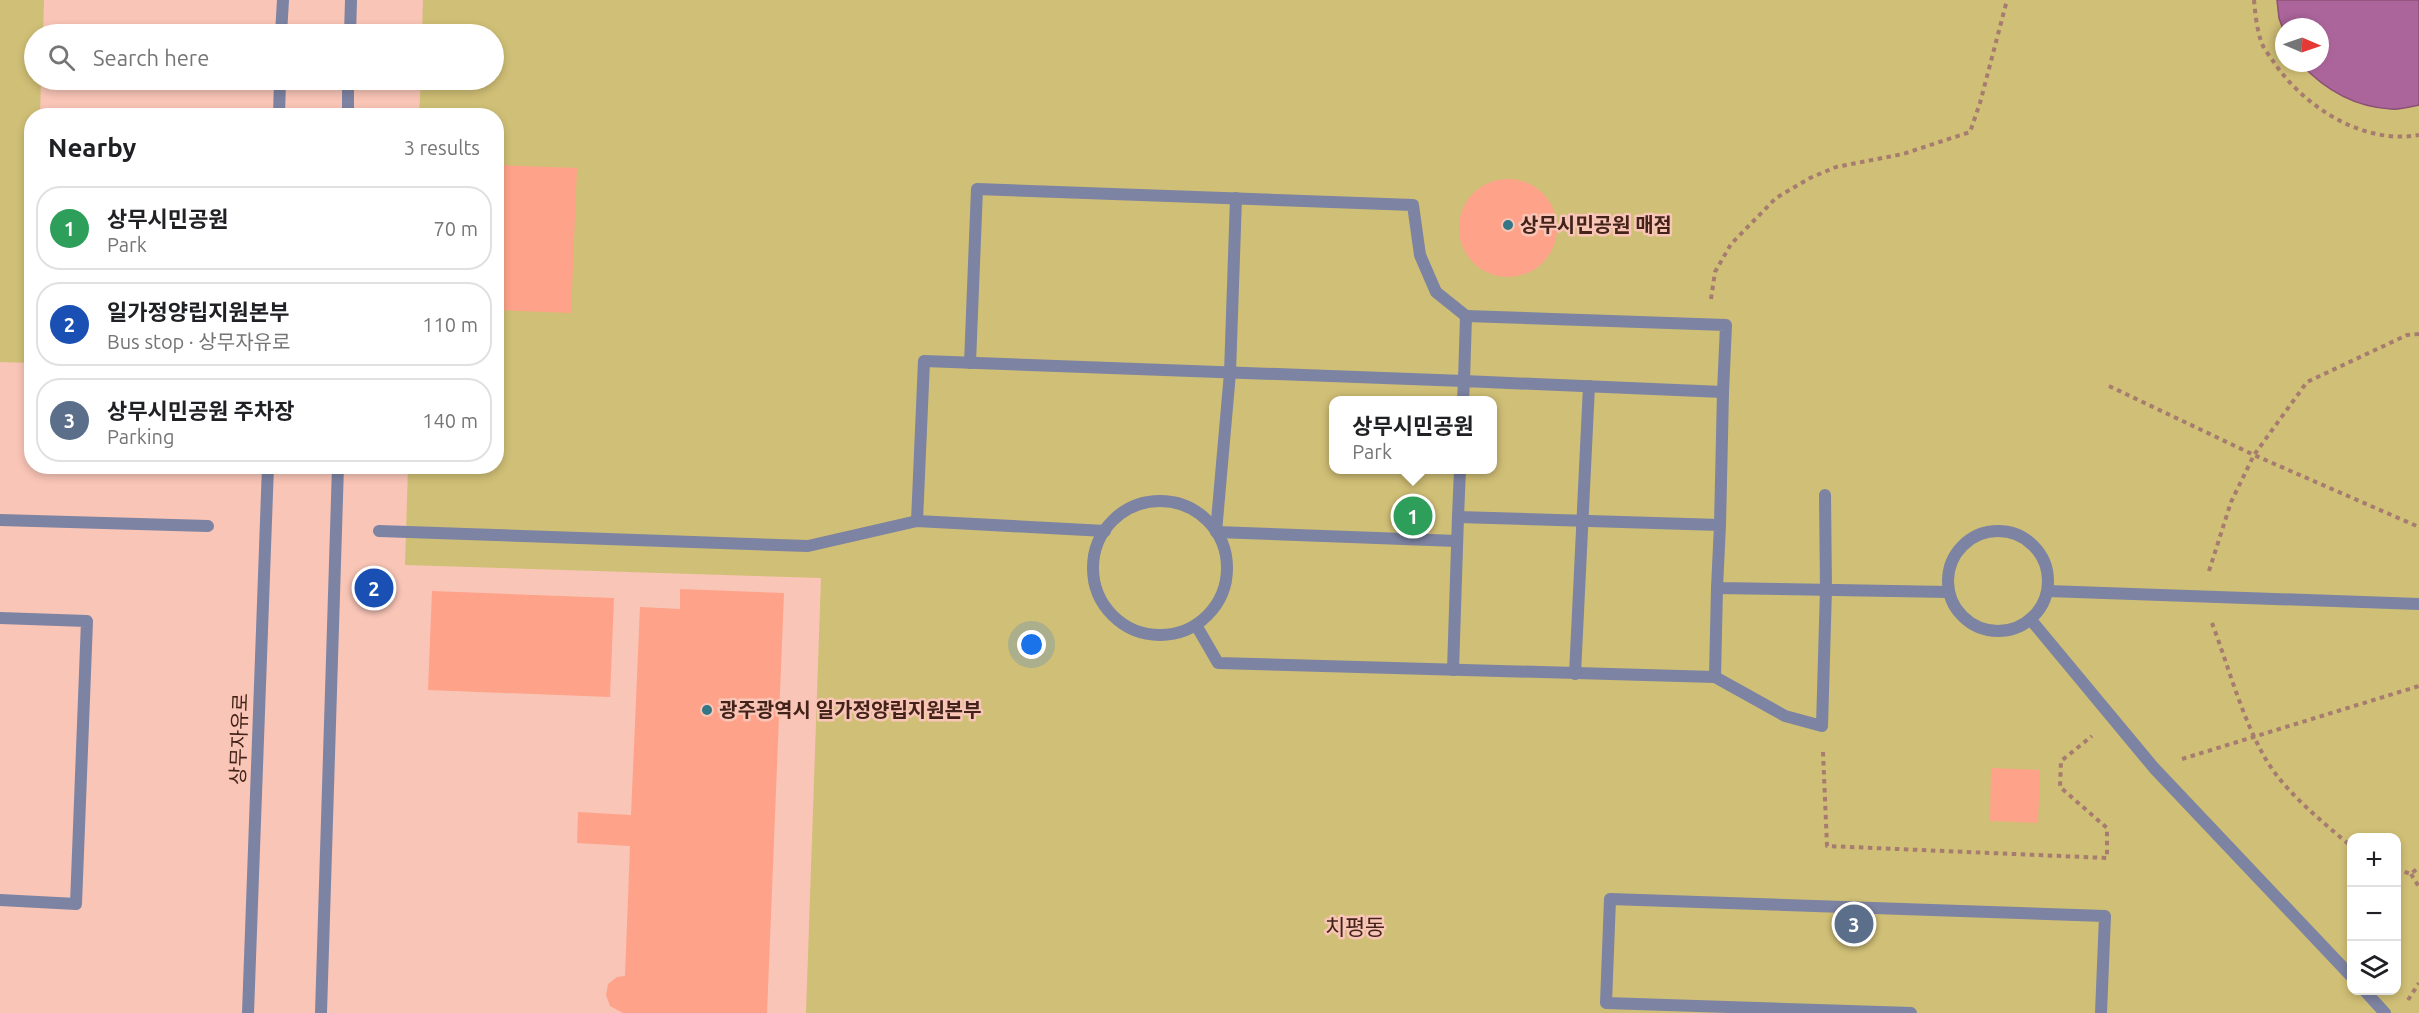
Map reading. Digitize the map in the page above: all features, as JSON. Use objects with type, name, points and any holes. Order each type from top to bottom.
[{"type":"street","points":[[282,24],[283,0]]},
{"type":"street","points":[[350,24],[351,0]]},
{"type":"street","points":[[279,108],[280,90]]},
{"type":"street","points":[[348,90],[348,108]]},
{"type":"street","points":[[970,363],[977,189],[1413,205],[1420,255],[1436,292],[1466,316],[1725,325],[1715,677]]},
{"type":"street","points":[[1216,532],[1230,373],[1236,198]]},
{"type":"street","points":[[1463,396],[1466,316]]},
{"type":"street","points":[[917,521],[924,362],[1723,392]]},
{"type":"street","points":[[1575,674],[1589,386]]},
{"type":"street","name":"상무자유로","points":[[248,1013],[268,474]]},
{"type":"street","points":[[321,1013],[338,474]]},
{"type":"street","points":[[1454,670],[1460,474]]},
{"type":"street","points":[[1196,625],[1218,663],[1715,677],[1785,716],[1822,726],[1826,589],[1825,495]]},
{"type":"street","points":[[1164,501],[1185,506],[1202,516],[1216,532],[1224,551],[1227,572],[1222,593],[1212,611],[1196,625],[1175,634],[1152,635],[1130,629],[1112,615],[1099,597],[1093,574],[1095,551],[1105,531],[1121,514],[1141,504],[1164,501]]},
{"type":"street","points":[[1458,517],[1720,525]]},
{"type":"street","points":[[0,520],[208,526]]},
{"type":"street","points":[[379,531],[808,546],[917,521],[1105,531]]},
{"type":"street","points":[[1991,531],[2007,532],[2022,537],[2035,547],[2044,560],[2048,575],[2048,591],[2042,606],[2031,620],[2016,628],[2000,632],[1982,630],[1967,621],[1956,608],[1949,592],[1948,575],[1953,558],[1963,545],[1976,536],[1991,531]]},
{"type":"street","points":[[1216,532],[1457,541]]},
{"type":"street","points":[[1717,588],[1949,592]]},
{"type":"street","points":[[2048,591],[2419,604]]},
{"type":"street","points":[[0,618],[87,621],[76,904],[0,900]]},
{"type":"street","points":[[2031,620],[2154,768],[2347,972]]},
{"type":"street","points":[[1911,1013],[1606,1008],[1610,899],[2105,916],[2102,1013]]},
{"type":"street","points":[[2369,995],[2385,1013]]},
{"type":"path","points":[[1709,324],[1715,272],[1731,244],[1776,198],[1810,178],[1836,167],[1903,153],[1970,132],[1980,103],[2007,0]]},
{"type":"path","points":[[2254,0],[2261,43],[2284,76],[2305,99],[2336,118],[2370,133],[2419,135]]},
{"type":"path","points":[[2347,843],[2307,809],[2277,775],[2254,737],[2202,597],[2231,502],[2254,455],[2307,382],[2407,335],[2419,334]]},
{"type":"path","points":[[2109,386],[2254,455],[2419,527]]},
{"type":"path","points":[[2154,768],[2419,686]]},
{"type":"path","points":[[1822,726],[1827,846],[2107,858],[2107,828],[2060,788],[2061,761],[2114,719]]},
{"type":"path","points":[[2410,874],[2419,867]]},
{"type":"path","points":[[2401,871],[2410,874],[2419,887]]},
{"type":"shaded area","points":[[0,0],[44,0],[43,24],[24,24],[24,90],[41,90],[40,108],[24,108],[24,363],[0,362]]},
{"type":"shaded area","points":[[423,0],[2419,0],[2419,1013],[806,1013],[821,578],[405,565],[408,474],[504,474],[504,108],[419,108],[420,90],[504,90],[504,24],[422,24]]},
{"type":"shaded area","points":[[2277,0],[2419,0],[2419,105],[2394,109],[2377,108],[2341,95],[2309,72],[2329,72],[2329,18],[2279,18]]},
{"type":"building","points":[[504,165],[577,168],[571,313],[504,310]]},
{"type":"building","name":"상무시민공원 매점","points":[[1508,179],[1527,183],[1543,193],[1553,209],[1557,228],[1553,247],[1543,263],[1527,273],[1508,277],[1489,273],[1473,263],[1463,247],[1459,228],[1463,209],[1473,193],[1489,183]]},
{"type":"building","name":"광주광역시 일가정양립지원본부","points":[[680,589],[784,593],[767,1013],[623,1013],[610,1006],[606,995],[608,984],[617,977],[625,976],[630,846],[577,843],[578,812],[631,815],[640,607],[680,609]]},
{"type":"building","points":[[432,591],[614,598],[610,697],[428,690]]},
{"type":"building","points":[[1991,768],[2040,770],[2038,823],[1990,821]]},
{"type":"place","name":"상무시민공원 매점","points":[[1508,225]]},
{"type":"place","name":"상무시민공원","points":[[1413,516]]},
{"type":"place","name":"일가정양립지원본부","points":[[374,588]]},
{"type":"place","name":"광주광역시 일가정양립지원본부","points":[[707,710]]},
{"type":"place","name":"상무시민공원 주차장","points":[[1854,924]]},
{"type":"district","name":"치평동","points":[[1355,927]]}]
